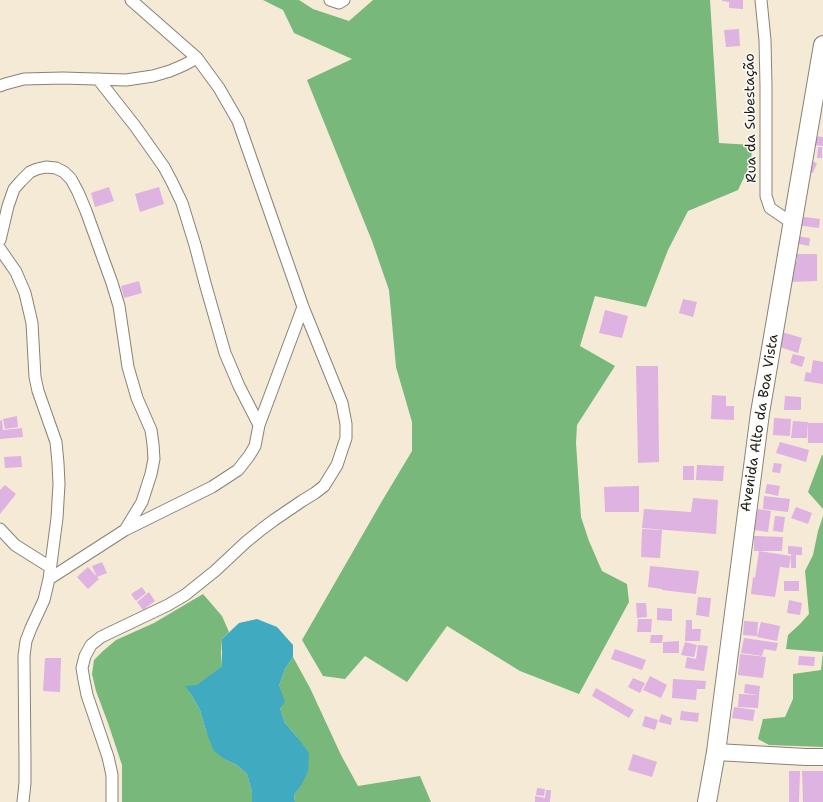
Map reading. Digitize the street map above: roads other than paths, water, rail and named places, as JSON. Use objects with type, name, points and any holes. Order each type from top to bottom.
[{"type":"main road","name":"Avenida Alto da Boa Vista","points":[[707,802],[716,752],[759,420],[823,45]]},
{"type":"street","points":[[112,802],[112,775],[108,756],[87,695],[82,668],[85,656],[91,645],[101,637],[168,605],[185,595],[216,571],[262,529],[324,486],[337,465],[346,438],[346,424],[342,403],[303,307],[238,121],[219,88],[197,58],[131,0]]},
{"type":"street","points":[[330,0],[339,3],[344,0]]},
{"type":"street","name":"Rua da Subestação","points":[[760,0],[765,40],[766,196],[770,208],[792,223]]},
{"type":"street","points":[[0,86],[24,79],[63,78],[126,80],[161,74],[197,58]]},
{"type":"street","points":[[98,79],[136,126],[164,167],[182,203],[196,245],[225,353],[239,386],[259,425]]},
{"type":"street","points":[[0,240],[8,206],[14,189],[30,172],[46,167],[56,168],[64,172],[71,179],[86,211],[112,282],[118,306],[128,367],[137,398],[151,430],[154,459],[151,474],[142,502],[125,530]]},
{"type":"street","points":[[0,249],[16,272],[25,293],[32,323],[35,377],[38,391],[56,442],[58,463],[58,511],[49,578],[44,600],[26,641],[24,656],[25,783],[23,802]]},
{"type":"street","points":[[49,578],[125,530],[212,487],[238,470],[255,446],[259,425],[303,307]]},
{"type":"street","points":[[0,529],[15,545],[50,567]]},
{"type":"street","points":[[716,752],[823,757]]},
{"type":"water","points":[[257,619],[277,627],[293,645],[293,657],[285,669],[279,686],[285,702],[280,708],[285,723],[309,753],[308,771],[301,786],[294,795],[295,802],[252,802],[252,792],[247,774],[237,765],[226,760],[214,751],[200,710],[185,686],[197,685],[222,666],[222,639],[239,623]]}]
